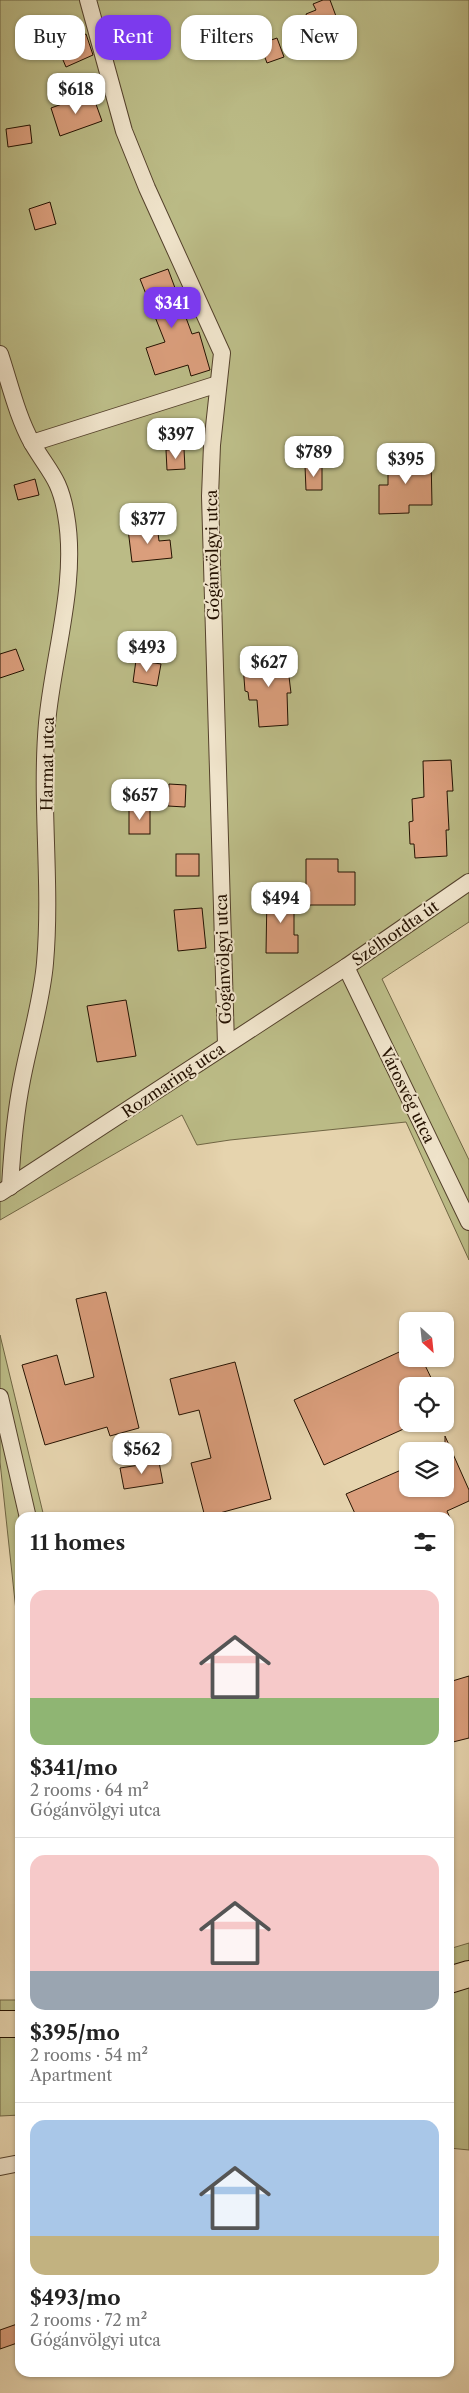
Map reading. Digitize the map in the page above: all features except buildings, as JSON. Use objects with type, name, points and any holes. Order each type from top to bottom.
[{"type":"main road","points":[[454,1978],[469,1974]]},
{"type":"main road","points":[[0,2024],[15,2024]]},
{"type":"street","name":"Gógánvölgyi utca","points":[[88,0],[124,131],[147,188],[222,353],[212,445],[210,496],[226,1045]]},
{"type":"street","name":"Harmat utca","points":[[0,354],[21,419],[32,443],[53,473],[60,487],[69,535],[66,588],[50,695],[45,747],[48,903],[45,965],[21,1084],[5,1190]]},
{"type":"street","points":[[32,443],[218,384]]},
{"type":"street","name":"Szélhordta út","points":[[346,967],[469,882]]},
{"type":"street","name":"Rozmaring utca","points":[[5,1190],[346,967]]},
{"type":"street","name":"Városvég utca","points":[[346,967],[469,1222]]},
{"type":"street","points":[[0,1397],[27,1512]]},
{"type":"street","points":[[0,2167],[15,2164]]},
{"type":"green space","points":[[0,0],[469,0],[469,922],[382,979],[469,1160],[469,1260],[406,1122],[197,1145],[182,1115],[0,1220]]},
{"type":"green space","points":[[0,1335],[43,1512],[15,1512],[15,1602],[0,1462]]},
{"type":"green space","points":[[469,1943],[469,2150],[454,2148],[454,1948]]},
{"type":"green space","points":[[0,2000],[15,2000],[15,2115],[0,2116]]}]
